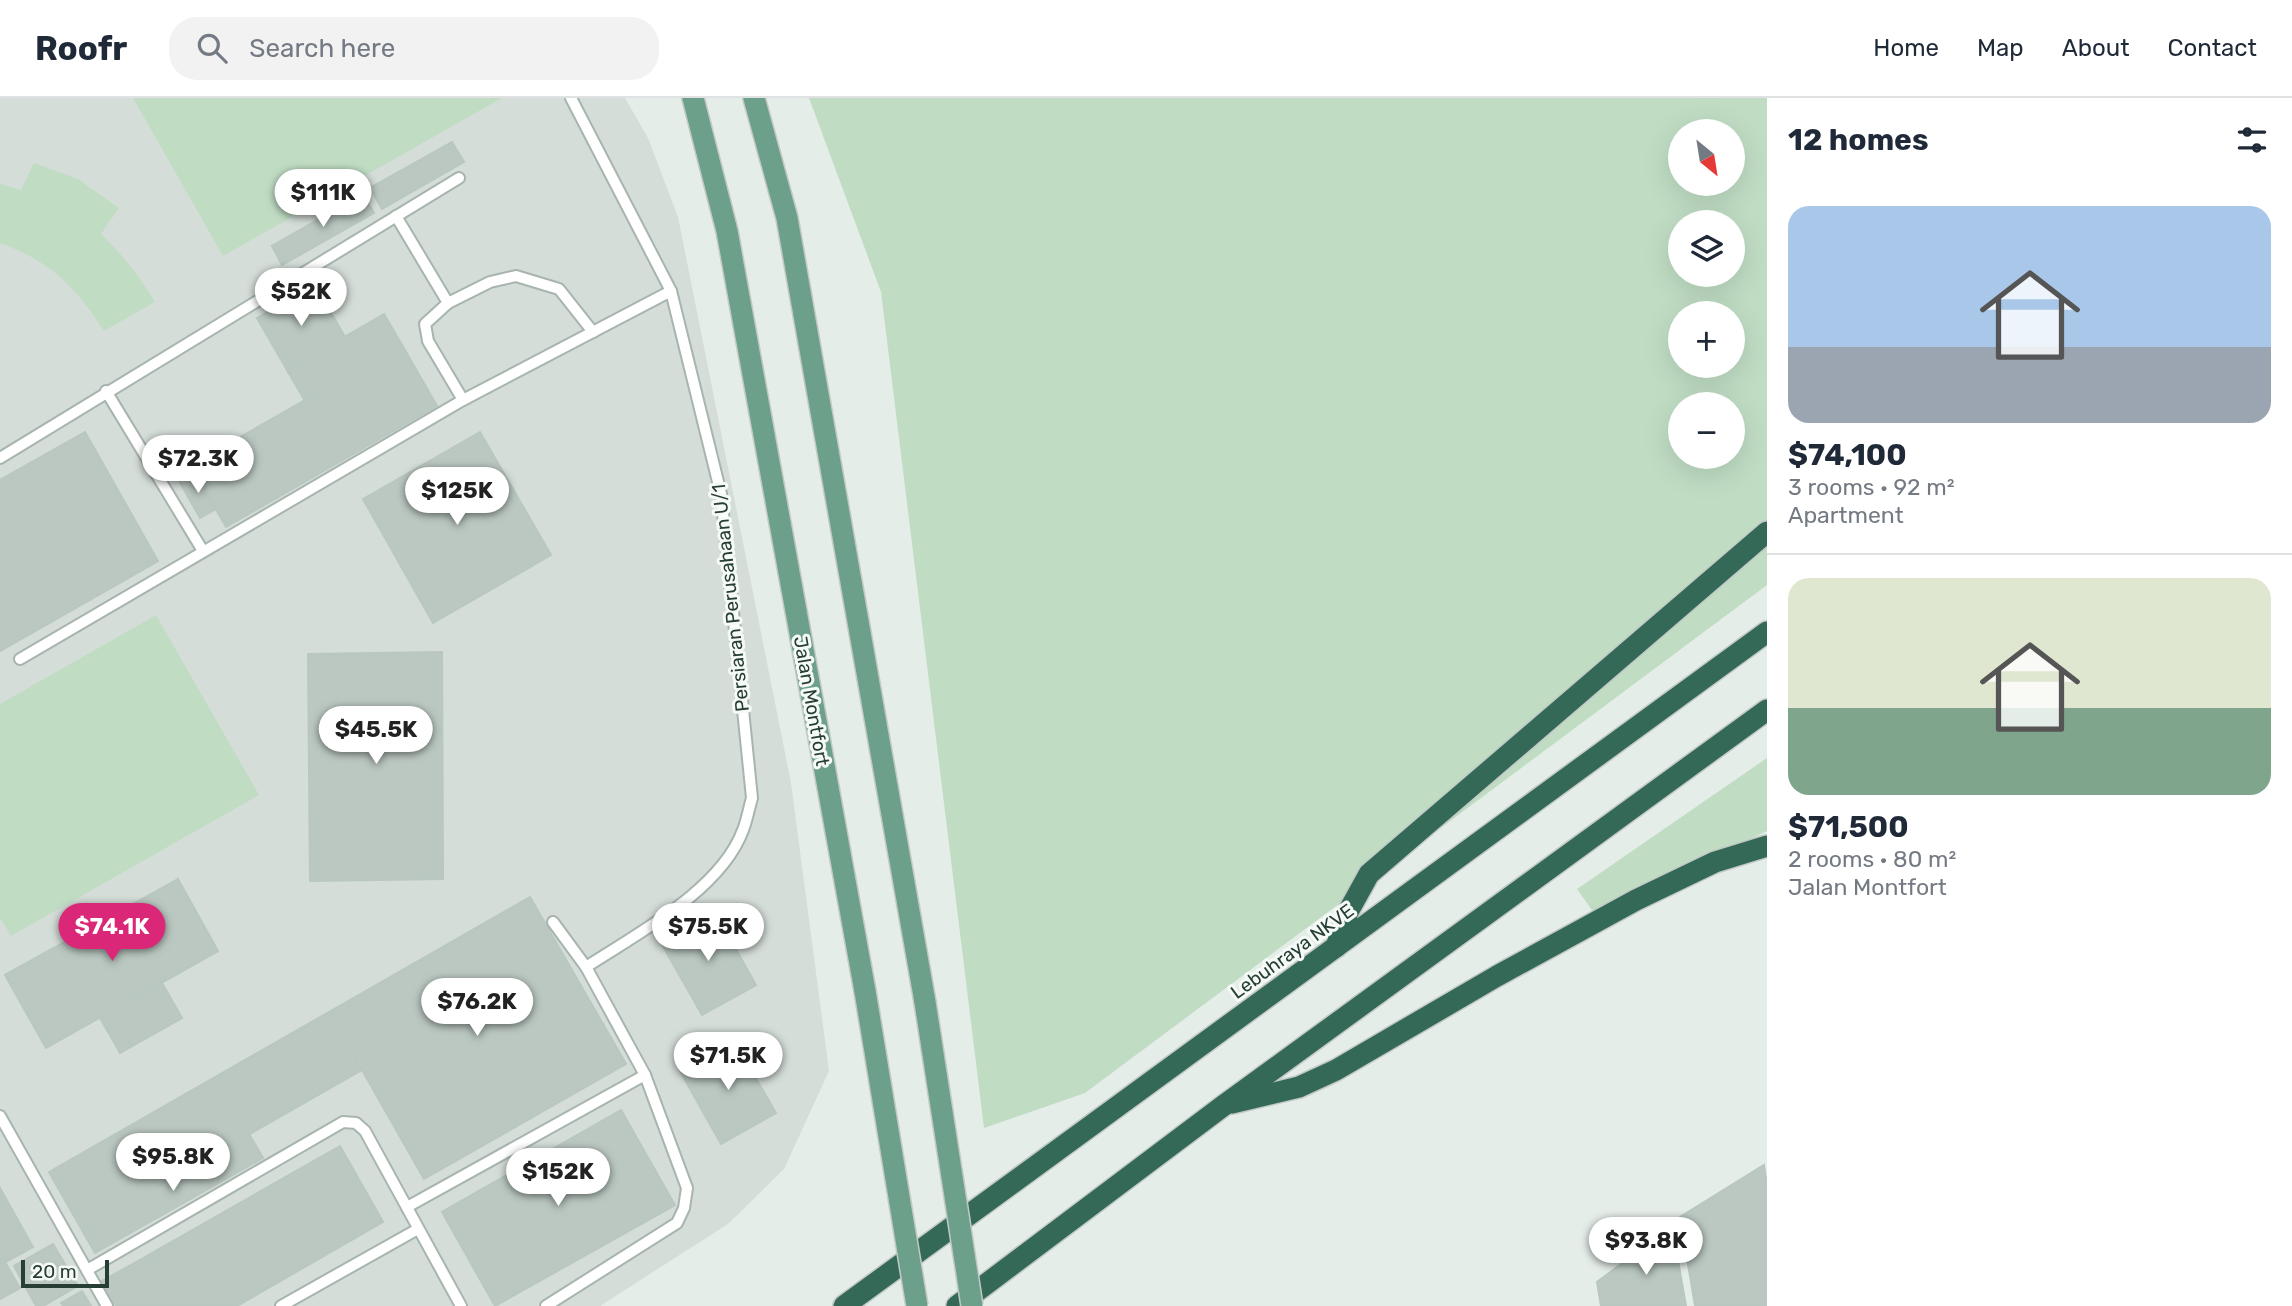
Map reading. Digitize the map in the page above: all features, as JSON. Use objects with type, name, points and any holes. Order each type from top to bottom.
[{"type":"highway","points":[[1336,947],[1348,912],[1369,874],[1767,532]]},
{"type":"highway","name":"Lebuhraya NKVE","points":[[844,1306],[1767,632]]},
{"type":"highway","points":[[957,1306],[1223,1105],[1767,710]]},
{"type":"highway","points":[[1223,1105],[1299,1087],[1336,1070],[1497,976],[1636,901],[1715,862],[1767,846]]},
{"type":"main road","name":"Jalan Montfort","points":[[693,98],[727,231],[865,991],[917,1306]]},
{"type":"main road","points":[[754,98],[787,218],[925,1002],[972,1306]]},
{"type":"lane","name":"Persiaran Perusahaan U/1","points":[[571,98],[671,291],[721,494],[752,798],[743,832],[721,866],[690,898],[586,967]]},
{"type":"lane","points":[[0,458],[459,178]]},
{"type":"lane","points":[[396,216],[448,303]]},
{"type":"lane","points":[[463,400],[428,341],[425,324],[448,303],[490,282],[516,276],[559,289],[593,332]]},
{"type":"lane","points":[[20,659],[463,400],[671,291]]},
{"type":"lane","points":[[106,391],[203,551]]},
{"type":"lane","points":[[546,1306],[677,1223],[684,1208],[687,1188],[645,1075],[586,967],[553,922]]},
{"type":"lane","points":[[407,1207],[645,1075]]},
{"type":"lane","points":[[0,1116],[107,1306]]},
{"type":"lane","points":[[88,1270],[343,1122],[356,1123],[365,1131],[461,1306]]},
{"type":"lane","points":[[281,1306],[418,1229]]},
{"type":"shaded area","points":[[0,98],[625,98],[648,138],[678,217],[791,783],[829,1071],[784,1169],[728,1224],[600,1306],[0,1306]]},
{"type":"green space","points":[[133,98],[502,98],[223,256]]},
{"type":"green space","points":[[809,98],[1767,98],[1767,585],[1085,1093],[984,1128],[881,292]]},
{"type":"green space","points":[[34,163],[78,179],[119,208],[101,234],[130,266],[155,302],[104,331],[83,301],[60,277],[33,258],[0,243],[0,184],[21,190]]},
{"type":"green space","points":[[156,615],[259,795],[11,936],[0,918],[0,704]]},
{"type":"green space","points":[[1767,758],[1767,831],[1594,913],[1577,889]]},
{"type":"building","points":[[452,142],[464,162],[382,209],[370,188]]},
{"type":"building","points":[[363,194],[374,213],[282,265],[272,246]]},
{"type":"building","points":[[315,285],[345,337],[287,370],[257,318]]},
{"type":"building","points":[[384,314],[402,345],[305,401],[287,370]]},
{"type":"building","points":[[402,345],[437,406],[226,527],[191,465]]},
{"type":"building","points":[[85,432],[158,561],[0,651],[0,480]]},
{"type":"building","points":[[480,432],[551,555],[433,623],[363,499]]},
{"type":"building","points":[[195,472],[216,509],[200,518],[179,481]]},
{"type":"building","points":[[442,652],[443,879],[310,881],[308,654]]},
{"type":"building","points":[[178,879],[218,951],[46,1048],[5,975]]},
{"type":"building","points":[[530,897],[626,1064],[424,1179],[329,1012]]},
{"type":"building","points":[[714,910],[756,985],[702,1015],[660,941]]},
{"type":"building","points":[[162,983],[182,1018],[120,1053],[100,1018]]},
{"type":"building","points":[[329,1012],[362,1070],[82,1230],[49,1172]]},
{"type":"building","points":[[734,1040],[776,1113],[721,1144],[680,1071]]},
{"type":"building","points":[[621,1110],[675,1205],[495,1306],[442,1212]]},
{"type":"building","points":[[249,1134],[263,1158],[95,1253],[82,1230]]},
{"type":"building","points":[[340,1146],[383,1222],[237,1306],[175,1306],[147,1256]]},
{"type":"building","points":[[1764,1165],[1767,1185],[1767,1306],[1695,1306],[1680,1217]]},
{"type":"building","points":[[0,1188],[33,1247],[0,1265]]},
{"type":"building","points":[[1672,1226],[1686,1306],[1601,1306],[1597,1282]]},
{"type":"building","points":[[53,1244],[78,1286],[43,1306],[36,1306],[14,1266]]},
{"type":"building","points":[[147,1256],[175,1306],[116,1306],[102,1281]]},
{"type":"building","points":[[5,1262],[20,1288],[0,1299],[0,1265]]},
{"type":"building","points":[[82,1291],[91,1306],[63,1306],[61,1303]]}]
